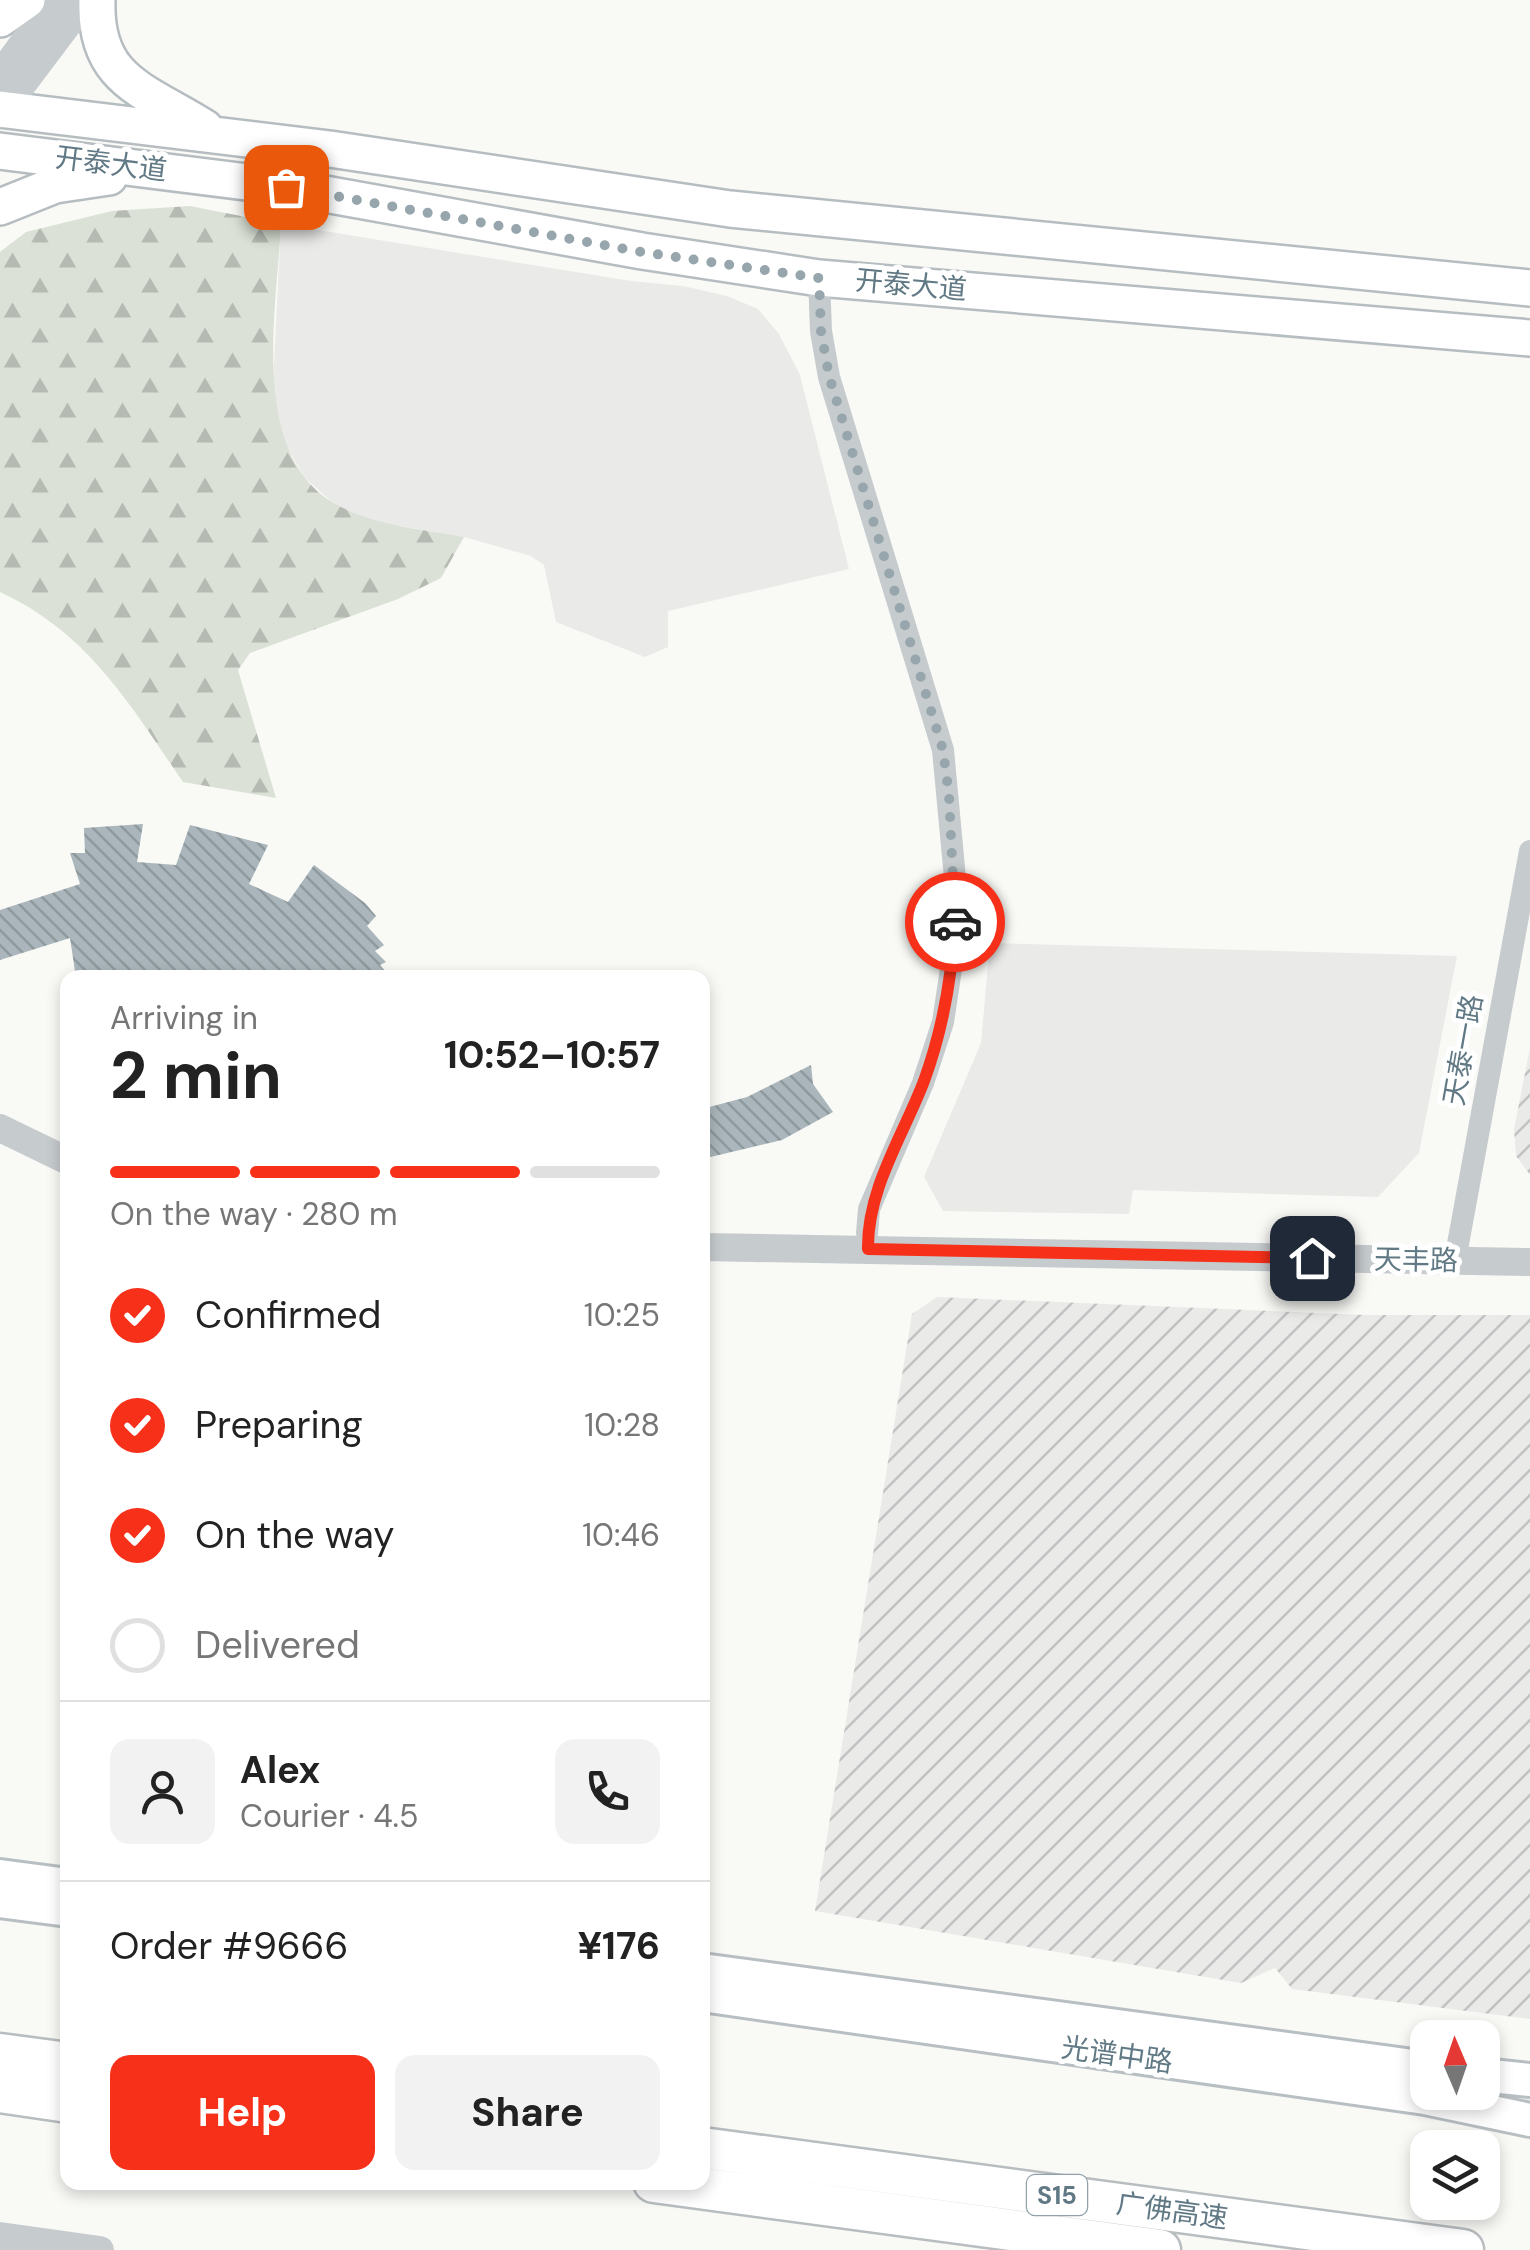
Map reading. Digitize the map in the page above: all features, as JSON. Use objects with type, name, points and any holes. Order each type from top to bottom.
[{"type":"highway","points":[[0,2054],[60,2062]]},
{"type":"highway","points":[[0,2092],[60,2101]]},
{"type":"highway","name":"广佛高速","points":[[710,2149],[1463,2250]]},
{"type":"highway","name":"广佛高速","points":[[710,2190],[1160,2250]]},
{"type":"main road","points":[[0,19],[27,0]]},
{"type":"main road","points":[[96,0],[98,40],[115,70],[214,134]]},
{"type":"main road","name":"开泰大道","points":[[1,102],[730,209],[1530,288]]},
{"type":"main road","name":"开泰大道","points":[[0,151],[328,194],[642,252],[819,278],[1530,338]]},
{"type":"main road","points":[[0,207],[31,192],[76,181],[194,174]]},
{"type":"main road","points":[[0,1876],[60,1883]]},
{"type":"main road","points":[[0,1901],[60,1909]]},
{"type":"main road","name":"光谱中路","points":[[710,1971],[1410,2066]]},
{"type":"main road","name":"光谱中路","points":[[710,1996],[1425,2098],[1530,2120]]},
{"type":"main road","points":[[1500,2077],[1530,2080]]},
{"type":"street","points":[[1,102],[54,0]]},
{"type":"street","points":[[1,102],[86,0]]},
{"type":"street","points":[[819,278],[821,331],[829,376],[943,750],[955,878],[954,956],[943,1022],[923,1083],[870,1208],[867,1241]]},
{"type":"street","name":"天泰一路","points":[[1458,1252],[1530,851]]},
{"type":"street","points":[[0,1128],[60,1157]]},
{"type":"street","points":[[0,1146],[60,1172]]},
{"type":"street","name":"天丰路","points":[[710,1233],[867,1241],[1458,1252],[1530,1246]]},
{"type":"street","name":"天丰路","points":[[710,1247],[867,1241]]},
{"type":"street","name":"天丰路","points":[[1458,1252],[1530,1262]]},
{"type":"street","points":[[0,2236],[100,2250]]},
{"type":"shaded area","points":[[281,224],[683,286],[727,296],[758,309],[779,334],[800,375],[849,569],[668,611],[668,647],[645,657],[556,622],[544,565],[531,556],[464,537],[372,521],[335,505],[304,477],[280,434],[273,383]]},
{"type":"shaded area","points":[[990,943],[1457,956],[1419,1153],[1378,1197],[1133,1190],[1129,1214],[943,1211],[924,1177],[981,1043]]},
{"type":"shaded area","points":[[1530,1048],[1530,1175],[1516,1156],[1514,1129]]},
{"type":"shaded area","points":[[937,1297],[1366,1315],[1530,1315],[1530,2019],[1292,1989],[1275,1968],[1241,1983],[815,1911],[912,1314]]},
{"type":"green space","points":[[190,206],[281,224],[274,379],[279,418],[291,454],[310,484],[339,506],[369,518],[464,537],[441,578],[398,599],[250,653],[238,670],[276,798],[183,782],[125,699],[83,650],[59,628],[0,592],[0,252],[26,232],[112,211]]},
{"type":"building","points":[[143,824],[137,862],[176,865],[190,825],[268,845],[249,884],[288,902],[314,865],[365,903],[376,916],[367,926],[384,945],[375,951],[386,962],[380,965],[384,970],[75,970],[70,938],[0,960],[0,910],[80,884],[70,853],[85,853],[84,828]]},
{"type":"building","points":[[811,1065],[813,1084],[833,1112],[782,1140],[710,1157],[710,1107],[747,1097]]},
{"type":"way so far","points":[[286,187],[642,252],[819,278],[821,331],[829,376],[943,750],[955,878],[955,922]]},
{"type":"route","points":[[955,922],[954,956],[943,1022],[923,1083],[870,1208],[868,1249],[1312,1258]]}]
